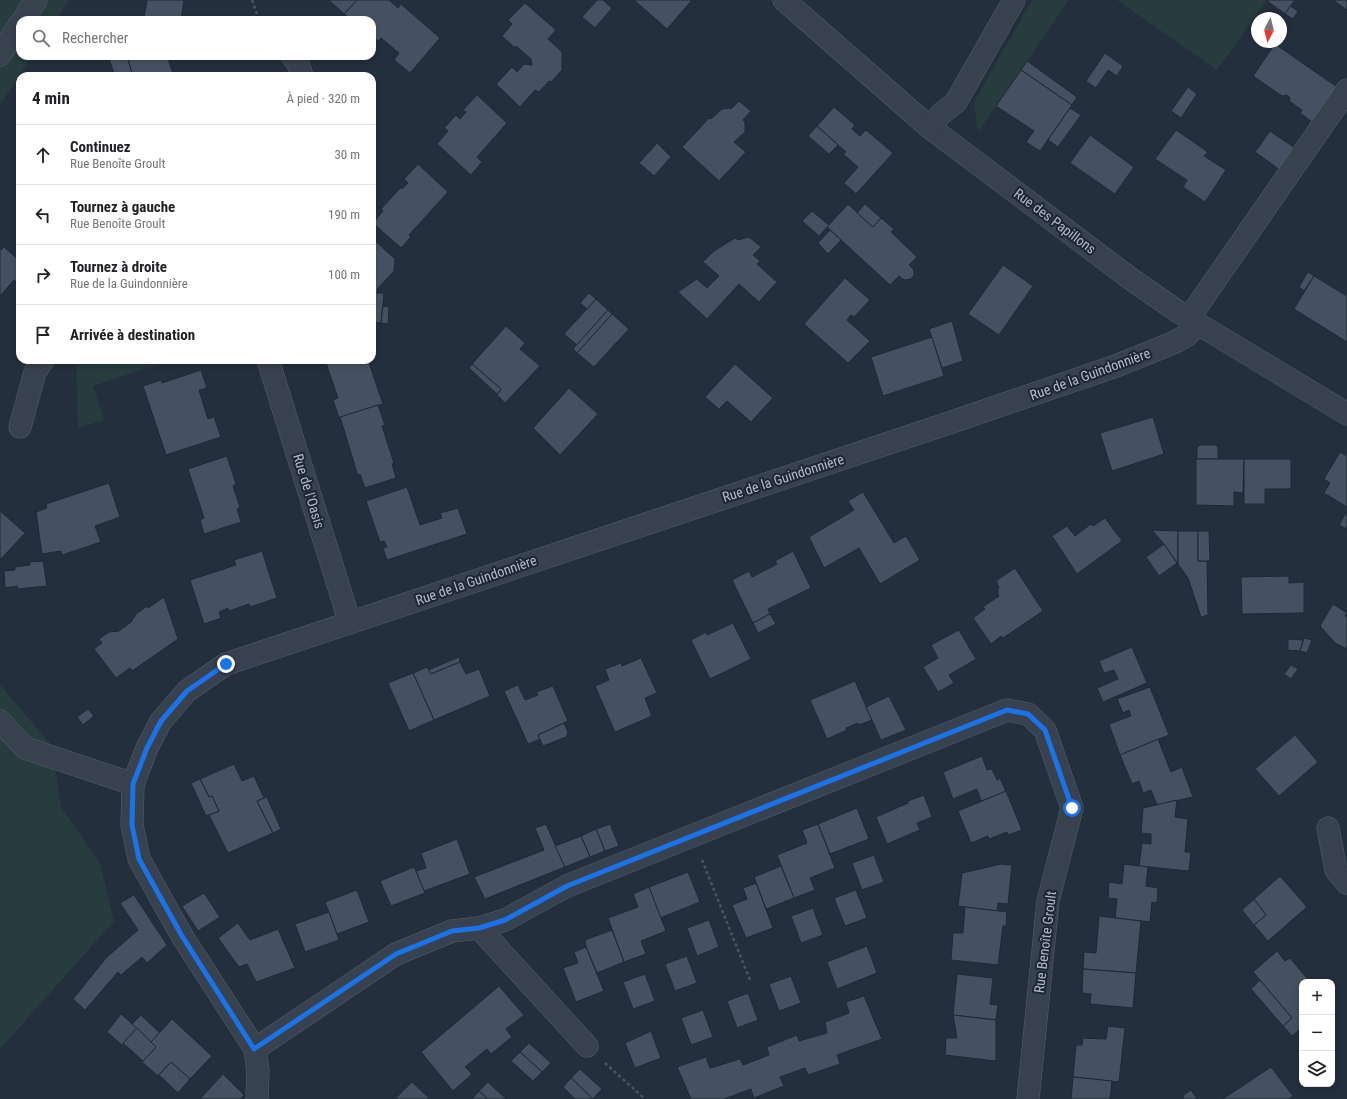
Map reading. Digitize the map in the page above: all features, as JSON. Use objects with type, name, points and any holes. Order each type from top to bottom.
[{"type":"street","points":[[26,16],[36,0]]},
{"type":"street","name":"Rue des Papillons","points":[[784,0],[929,127],[1131,278],[1193,321],[1347,414]]},
{"type":"street","points":[[929,127],[942,113],[956,102],[1014,0]]},
{"type":"street","points":[[0,55],[16,30]]},
{"type":"street","points":[[295,60],[300,72]]},
{"type":"street","name":"Rue de la Guindonnière","points":[[257,1099],[258,1071],[254,1049],[182,936],[139,859],[132,825],[133,784],[147,748],[161,721],[187,691],[226,664],[946,424],[1116,366],[1173,344],[1186,336],[1193,321],[1347,90]]},
{"type":"street","points":[[20,427],[35,372],[40,364]]},
{"type":"street","name":"Rue de l'Oasis","points":[[269,364],[350,623]]},
{"type":"street","name":"Rue Benoîte Groult","points":[[254,1049],[396,954],[452,931],[479,928],[505,920],[567,886],[1007,710],[1028,714],[1045,730],[1072,808],[1048,901],[1028,1099]]},
{"type":"street","points":[[0,721],[25,748],[133,784]]},
{"type":"street","points":[[1328,828],[1336,870],[1347,883]]},
{"type":"street","points":[[479,928],[586,1046]]},
{"type":"path","points":[[252,0],[258,16]]},
{"type":"path","points":[[693,836],[750,980]]},
{"type":"path","points":[[586,1046],[645,1099]]},
{"type":"green space","points":[[0,0],[69,0],[59,16],[16,16],[16,60],[29,60],[22,72],[16,72],[16,80],[0,105]]},
{"type":"green space","points":[[1032,0],[1069,0],[978,132],[974,102]]},
{"type":"green space","points":[[1117,0],[1267,0],[1258,12],[1251,12],[1251,22],[1217,70]]},
{"type":"green space","points":[[76,364],[160,364],[93,386],[104,420],[78,428]]},
{"type":"green space","points":[[0,685],[52,746],[61,807],[100,863],[114,921],[0,1049]]},
{"type":"building","points":[[147,0],[184,0],[182,16],[144,16]]},
{"type":"building","points":[[329,0],[357,0],[344,14]]},
{"type":"building","points":[[357,0],[389,0],[398,8],[401,4],[440,38],[410,73],[394,60],[399,53],[381,38],[378,41],[376,39],[376,16],[347,16],[344,14]]},
{"type":"building","points":[[597,0],[603,0],[612,8],[595,28],[582,17]]},
{"type":"building","points":[[634,0],[692,0],[667,29]]},
{"type":"building","points":[[1266,0],[1295,0],[1286,12],[1282,12]]},
{"type":"building","points":[[1333,0],[1347,0],[1347,10]]},
{"type":"building","points":[[525,3],[556,30],[548,39],[562,52],[562,70],[539,92],[535,90],[520,107],[496,84],[512,67],[517,72],[524,64],[532,65],[531,59],[516,46],[515,48],[502,36],[512,24],[508,20]]},
{"type":"building","points":[[1290,6],[1298,11],[1293,19],[1287,15],[1286,12]]},
{"type":"building","points":[[1272,48],[1281,48],[1337,87],[1312,122],[1300,113],[1302,110],[1289,101],[1290,98],[1287,95],[1282,96],[1253,76]]},
{"type":"building","points":[[1105,53],[1123,66],[1117,76],[1108,70],[1096,88],[1086,81]]},
{"type":"building","points":[[109,60],[128,60],[132,72],[114,72]]},
{"type":"building","points":[[128,60],[168,60],[173,72],[132,72]]},
{"type":"building","points":[[1027,61],[1077,97],[1072,105],[1021,70]]},
{"type":"building","points":[[1021,70],[1072,105],[1040,151],[1026,142],[1034,131],[996,106]]},
{"type":"building","points":[[1188,87],[1197,94],[1181,118],[1171,111]]},
{"type":"building","points":[[477,95],[507,123],[477,157],[482,162],[471,175],[437,144],[448,131],[444,128],[456,115],[460,119],[466,112],[463,110]]},
{"type":"building","points":[[739,101],[751,111],[743,120],[745,122],[745,132],[734,142],[746,152],[719,181],[682,147],[709,118],[711,119],[722,109],[731,109]]},
{"type":"building","points":[[834,107],[855,125],[852,129],[860,136],[866,130],[893,153],[856,194],[844,183],[858,167],[843,154],[846,152],[817,126]]},
{"type":"building","points":[[1070,108],[1081,115],[1058,147],[1048,140]]},
{"type":"building","points":[[817,126],[838,145],[829,154],[808,136]]},
{"type":"building","points":[[1176,130],[1208,152],[1204,156],[1226,170],[1205,202],[1183,187],[1187,180],[1155,159]]},
{"type":"building","points":[[1270,131],[1295,148],[1280,170],[1255,152]]},
{"type":"building","points":[[1090,135],[1134,167],[1115,194],[1070,163]]},
{"type":"building","points":[[657,143],[671,157],[654,176],[639,163]]},
{"type":"building","points":[[418,164],[448,192],[409,235],[411,237],[401,248],[376,226],[376,219],[383,211],[381,209],[401,187],[402,189],[408,183],[404,179]]},
{"type":"building","points":[[848,204],[873,227],[881,218],[894,229],[891,232],[917,257],[909,265],[914,272],[911,279],[904,280],[899,276],[890,285],[827,227]]},
{"type":"building","points":[[865,204],[881,218],[873,227],[857,213]]},
{"type":"building","points":[[812,211],[829,225],[819,236],[802,221]]},
{"type":"building","points":[[830,230],[841,240],[828,254],[818,243]]},
{"type":"building","points":[[749,237],[761,247],[753,255],[760,261],[757,264],[777,282],[759,302],[739,284],[707,319],[678,292],[697,279],[707,288],[719,276],[703,262],[714,251],[735,238],[738,240]]},
{"type":"building","points":[[376,242],[395,259],[394,271],[378,288],[377,293],[384,293],[381,323],[376,322]]},
{"type":"building","points":[[4,247],[16,258],[16,282],[14,280],[0,296],[0,249],[1,250]]},
{"type":"building","points":[[1003,265],[1033,286],[999,335],[968,314]]},
{"type":"building","points":[[1308,272],[1314,276],[1304,291],[1299,287]]},
{"type":"building","points":[[1314,276],[1347,296],[1347,342],[1294,309]]},
{"type":"building","points":[[845,278],[870,300],[854,317],[851,315],[847,320],[870,341],[848,363],[804,324]]},
{"type":"building","points":[[589,293],[596,299],[587,309],[580,303]]},
{"type":"building","points":[[596,299],[608,310],[577,345],[564,334]]},
{"type":"building","points":[[383,306],[389,307],[388,324],[381,323]]},
{"type":"building","points":[[608,310],[612,314],[577,353],[573,349]]},
{"type":"building","points":[[612,314],[629,329],[594,367],[577,353]]},
{"type":"building","points":[[952,321],[963,361],[942,368],[929,329]]},
{"type":"building","points":[[506,326],[525,343],[520,349],[540,366],[505,403],[497,395],[501,389],[472,364]]},
{"type":"building","points":[[932,337],[944,376],[883,396],[871,357]]},
{"type":"building","points":[[326,364],[369,364],[383,404],[339,418],[333,400],[338,398]]},
{"type":"building","points":[[472,364],[501,389],[497,394],[469,368]]},
{"type":"building","points":[[735,364],[773,398],[751,422],[727,401],[719,409],[705,397]]},
{"type":"building","points":[[201,370],[207,388],[199,390],[208,419],[214,417],[221,437],[166,455],[143,386],[161,380],[162,383]]},
{"type":"building","points":[[569,388],[598,414],[560,455],[533,428]]},
{"type":"building","points":[[378,405],[385,425],[382,426],[394,463],[392,464],[396,478],[365,488],[360,474],[358,476],[340,417]]},
{"type":"building","points":[[1153,417],[1164,454],[1112,471],[1100,433]]},
{"type":"building","points":[[1200,445],[1215,445],[1218,447],[1218,459],[1197,459],[1197,448]]},
{"type":"building","points":[[1340,452],[1347,456],[1347,507],[1324,493],[1330,483],[1324,479]]},
{"type":"building","points":[[227,456],[236,484],[233,486],[240,507],[237,509],[241,522],[204,534],[200,520],[204,518],[188,469]]},
{"type":"building","points":[[1196,459],[1244,459],[1243,493],[1234,492],[1234,506],[1196,505]]},
{"type":"building","points":[[1244,459],[1291,459],[1291,489],[1265,489],[1265,504],[1244,504]]},
{"type":"building","points":[[109,483],[120,517],[95,526],[101,542],[62,555],[61,551],[42,554],[36,512],[47,508],[46,504]]},
{"type":"building","points":[[407,487],[420,525],[442,518],[440,513],[458,508],[467,534],[387,560],[383,548],[387,547],[384,541],[380,542],[366,501]]},
{"type":"building","points":[[863,492],[894,543],[906,536],[920,560],[880,584],[859,548],[824,568],[809,537],[854,510],[848,501]]},
{"type":"building","points":[[0,511],[25,533],[1,559],[0,558]]},
{"type":"building","points":[[1347,511],[1347,529],[1339,525]]},
{"type":"building","points":[[1105,518],[1122,541],[1077,574],[1052,536],[1067,526],[1075,536],[1091,524],[1093,526]]},
{"type":"building","points":[[1152,530],[1178,531],[1178,564],[1164,544]]},
{"type":"building","points":[[1178,531],[1198,531],[1198,561],[1207,561],[1208,615],[1201,617],[1188,578],[1178,564]]},
{"type":"building","points":[[1198,531],[1209,531],[1210,561],[1198,561]]},
{"type":"building","points":[[1164,544],[1177,563],[1159,576],[1146,557]]},
{"type":"building","points":[[262,551],[277,598],[250,607],[249,604],[229,611],[228,608],[219,612],[221,618],[204,624],[190,580],[236,565],[234,560]]},
{"type":"building","points":[[793,551],[811,588],[768,609],[770,614],[753,623],[732,580],[749,571],[752,577],[777,564],[775,561]]},
{"type":"building","points":[[43,561],[47,586],[18,589],[17,586],[5,588],[4,571],[15,570],[15,567],[30,565],[30,562]]},
{"type":"building","points":[[1015,568],[1043,611],[1003,638],[1001,636],[991,644],[973,618],[985,609],[983,607],[999,596],[999,587],[996,581]]},
{"type":"building","points":[[1289,576],[1289,583],[1304,582],[1304,613],[1242,614],[1241,577]]},
{"type":"building","points":[[164,597],[178,639],[132,671],[130,668],[116,678],[94,649],[102,643],[99,639],[109,632],[119,631],[131,622],[136,614]]},
{"type":"building","points":[[1333,604],[1347,613],[1345,616],[1347,617],[1347,649],[1335,643],[1320,626]]},
{"type":"building","points":[[770,614],[776,624],[758,633],[753,623]]},
{"type":"building","points":[[733,623],[751,659],[710,679],[691,640],[706,632],[707,635]]},
{"type":"building","points":[[959,630],[976,659],[949,675],[954,683],[938,692],[923,667],[938,658],[931,645]]},
{"type":"building","points":[[1304,638],[1312,640],[1307,653],[1300,651]]},
{"type":"building","points":[[1288,639],[1303,640],[1300,651],[1288,650]]},
{"type":"building","points":[[1132,647],[1147,683],[1103,702],[1097,688],[1118,679],[1114,670],[1104,673],[1099,661]]},
{"type":"building","points":[[459,657],[460,662],[431,674],[428,670]]},
{"type":"building","points":[[641,658],[657,693],[645,698],[652,716],[615,732],[595,686],[609,680],[605,669],[621,663],[622,666]]},
{"type":"building","points":[[460,662],[466,674],[479,669],[490,696],[434,720],[413,673],[427,667],[431,674]]},
{"type":"building","points":[[1291,665],[1298,669],[1291,679],[1284,674]]},
{"type":"building","points":[[413,673],[434,720],[409,731],[388,683]]},
{"type":"building","points":[[855,681],[872,720],[859,725],[858,723],[846,728],[847,730],[827,739],[810,700]]},
{"type":"building","points":[[518,685],[525,700],[538,695],[536,692],[553,686],[568,721],[538,735],[540,739],[528,744],[504,691]]},
{"type":"building","points":[[1150,687],[1169,735],[1120,755],[1109,724],[1131,716],[1129,710],[1123,713],[1117,699]]},
{"type":"building","points":[[889,696],[906,730],[881,740],[866,707]]},
{"type":"building","points":[[88,709],[94,716],[83,725],[77,717]]},
{"type":"building","points":[[564,723],[568,733],[566,737],[543,746],[538,735]]},
{"type":"building","points":[[1295,735],[1318,762],[1279,796],[1255,769]]},
{"type":"building","points":[[1158,739],[1171,772],[1182,767],[1193,797],[1157,805],[1151,790],[1143,793],[1139,781],[1132,784],[1120,755]]},
{"type":"building","points":[[982,756],[987,770],[992,769],[997,780],[1000,778],[1006,792],[981,801],[977,789],[953,799],[943,772]]},
{"type":"building","points":[[234,764],[242,781],[254,776],[264,798],[257,801],[273,833],[228,853],[209,815],[219,811],[212,796],[209,797],[200,779]]},
{"type":"building","points":[[200,779],[209,797],[212,796],[219,811],[206,816],[191,783]]},
{"type":"building","points":[[1006,791],[1022,830],[1008,835],[1007,832],[989,839],[988,836],[971,843],[958,811]]},
{"type":"building","points":[[924,795],[932,817],[917,823],[920,830],[887,844],[876,817],[908,803],[908,801]]},
{"type":"building","points":[[267,797],[281,829],[273,833],[257,801]]},
{"type":"building","points":[[1177,800],[1175,817],[1188,819],[1185,852],[1191,852],[1189,871],[1139,866],[1142,843],[1151,844],[1151,834],[1141,833],[1143,808]]},
{"type":"building","points":[[857,808],[869,839],[830,854],[818,824]]},
{"type":"building","points":[[546,824],[565,867],[485,899],[474,877],[544,850],[535,828]]},
{"type":"building","points":[[610,824],[619,846],[605,851],[596,829]]},
{"type":"building","points":[[818,824],[835,868],[810,878],[815,890],[794,898],[777,855],[807,843],[802,830]]},
{"type":"building","points":[[596,829],[605,851],[590,857],[581,836]]},
{"type":"building","points":[[581,836],[590,857],[565,867],[555,846]]},
{"type":"building","points":[[457,839],[470,874],[424,891],[416,871],[426,868],[421,853]]},
{"type":"building","points":[[874,855],[884,882],[862,890],[852,863]]},
{"type":"building","points":[[1001,864],[1012,865],[1008,904],[998,903],[997,911],[958,906],[962,873]]},
{"type":"building","points":[[1124,864],[1148,867],[1146,886],[1158,888],[1157,903],[1152,902],[1150,922],[1115,918],[1117,899],[1108,898],[1109,882],[1122,884]]},
{"type":"building","points":[[781,866],[794,898],[766,909],[754,877]]},
{"type":"building","points":[[414,867],[425,893],[391,906],[380,881]]},
{"type":"building","points":[[688,872],[700,902],[660,918],[649,887]]},
{"type":"building","points":[[1280,876],[1307,907],[1268,941],[1254,925],[1266,915],[1254,899]]},
{"type":"building","points":[[756,883],[773,928],[746,938],[732,905],[747,899],[743,888]]},
{"type":"building","points":[[649,887],[666,931],[641,941],[646,954],[624,962],[608,918],[638,907],[633,894]]},
{"type":"building","points":[[357,890],[369,922],[337,934],[325,902]]},
{"type":"building","points":[[856,890],[867,918],[845,926],[834,898]]},
{"type":"building","points":[[204,893],[220,917],[198,931],[182,906]]},
{"type":"building","points":[[134,895],[167,945],[147,963],[142,957],[121,975],[118,972],[85,1010],[73,999],[106,958],[138,930],[120,903]]},
{"type":"building","points":[[1254,899],[1266,915],[1254,925],[1242,910]]},
{"type":"building","points":[[965,907],[1007,912],[1006,926],[1003,926],[998,965],[951,960],[953,933],[963,933]]},
{"type":"building","points":[[813,908],[823,935],[801,943],[791,916]]},
{"type":"building","points":[[329,912],[339,940],[305,952],[295,924]]},
{"type":"building","points":[[1099,916],[1141,921],[1136,973],[1083,969],[1084,952],[1096,953]]},
{"type":"building","points":[[709,920],[719,947],[697,956],[687,928]]},
{"type":"building","points":[[238,923],[250,940],[278,929],[295,968],[256,982],[247,964],[239,967],[218,938]]},
{"type":"building","points":[[612,930],[624,962],[597,973],[586,947],[585,940]]},
{"type":"building","points":[[867,946],[877,973],[837,989],[827,962]]},
{"type":"building","points":[[586,947],[604,991],[576,1002],[563,968],[578,963],[574,952]]},
{"type":"building","points":[[1277,951],[1285,961],[1290,958],[1308,979],[1299,979],[1299,1030],[1292,1036],[1283,1026],[1292,1018],[1253,972]]},
{"type":"building","points":[[687,956],[697,983],[675,991],[665,964]]},
{"type":"building","points":[[1083,969],[1136,973],[1133,1008],[1090,1004],[1091,994],[1082,993]]},
{"type":"building","points":[[645,974],[655,1001],[633,1009],[623,982]]},
{"type":"building","points":[[957,974],[993,978],[990,1004],[998,1005],[996,1020],[953,1015]]},
{"type":"building","points":[[791,976],[801,1003],[779,1011],[769,984]]},
{"type":"building","points":[[1260,980],[1292,1018],[1283,1026],[1251,989]]},
{"type":"building","points":[[499,986],[524,1015],[506,1029],[512,1037],[491,1054],[487,1049],[465,1067],[472,1074],[453,1091],[421,1052]]},
{"type":"building","points":[[748,993],[758,1020],[737,1028],[727,1001]]},
{"type":"building","points":[[864,996],[882,1039],[837,1055],[840,1064],[808,1075],[805,1068],[780,1077],[784,1086],[754,1098],[751,1089],[724,1099],[691,1099],[677,1067],[706,1057],[710,1068],[740,1059],[743,1065],[769,1055],[767,1047],[797,1035],[799,1041],[827,1033],[825,1022],[849,1013],[846,1002]]},
{"type":"building","points":[[703,1010],[713,1037],[691,1045],[681,1018]]},
{"type":"building","points":[[121,1014],[137,1028],[122,1045],[107,1032]]},
{"type":"building","points":[[141,1015],[160,1033],[151,1042],[132,1024]]},
{"type":"building","points":[[953,1015],[996,1020],[996,1061],[945,1055],[946,1038],[957,1038]]},
{"type":"building","points":[[172,1019],[212,1056],[190,1079],[171,1062],[158,1076],[142,1062],[156,1047],[151,1042]]},
{"type":"building","points":[[1108,1026],[1125,1028],[1119,1082],[1073,1077],[1076,1045],[1082,1045],[1083,1038],[1106,1039]]},
{"type":"building","points":[[137,1028],[156,1047],[143,1061],[123,1043]]},
{"type":"building","points":[[651,1031],[661,1058],[635,1068],[625,1043]]},
{"type":"building","points":[[529,1043],[551,1063],[542,1072],[520,1052]]},
{"type":"building","points":[[520,1052],[542,1072],[533,1081],[511,1061]]},
{"type":"building","points":[[171,1062],[190,1079],[178,1093],[159,1075]]},
{"type":"building","points":[[1271,1067],[1293,1096],[1289,1099],[1223,1099]]},
{"type":"building","points":[[580,1069],[602,1089],[593,1099],[571,1078]]},
{"type":"building","points":[[223,1074],[244,1095],[240,1099],[200,1099]]},
{"type":"building","points":[[1073,1077],[1112,1081],[1110,1099],[1071,1099]]},
{"type":"building","points":[[571,1078],[593,1099],[575,1099],[563,1087]]},
{"type":"building","points":[[412,1082],[430,1099],[395,1099]]},
{"type":"building","points":[[488,1082],[506,1099],[488,1099],[479,1091]]},
{"type":"building","points":[[1191,1090],[1197,1099],[1183,1099],[1184,1095]]},
{"type":"building","points":[[479,1091],[488,1099],[472,1099]]},
{"type":"route","points":[[226,664],[187,691],[161,721],[147,748],[133,784],[132,825],[139,859],[182,936],[254,1049],[396,954],[452,931],[479,928],[505,920],[567,886],[1007,710],[1028,714],[1045,730],[1072,808]]}]
